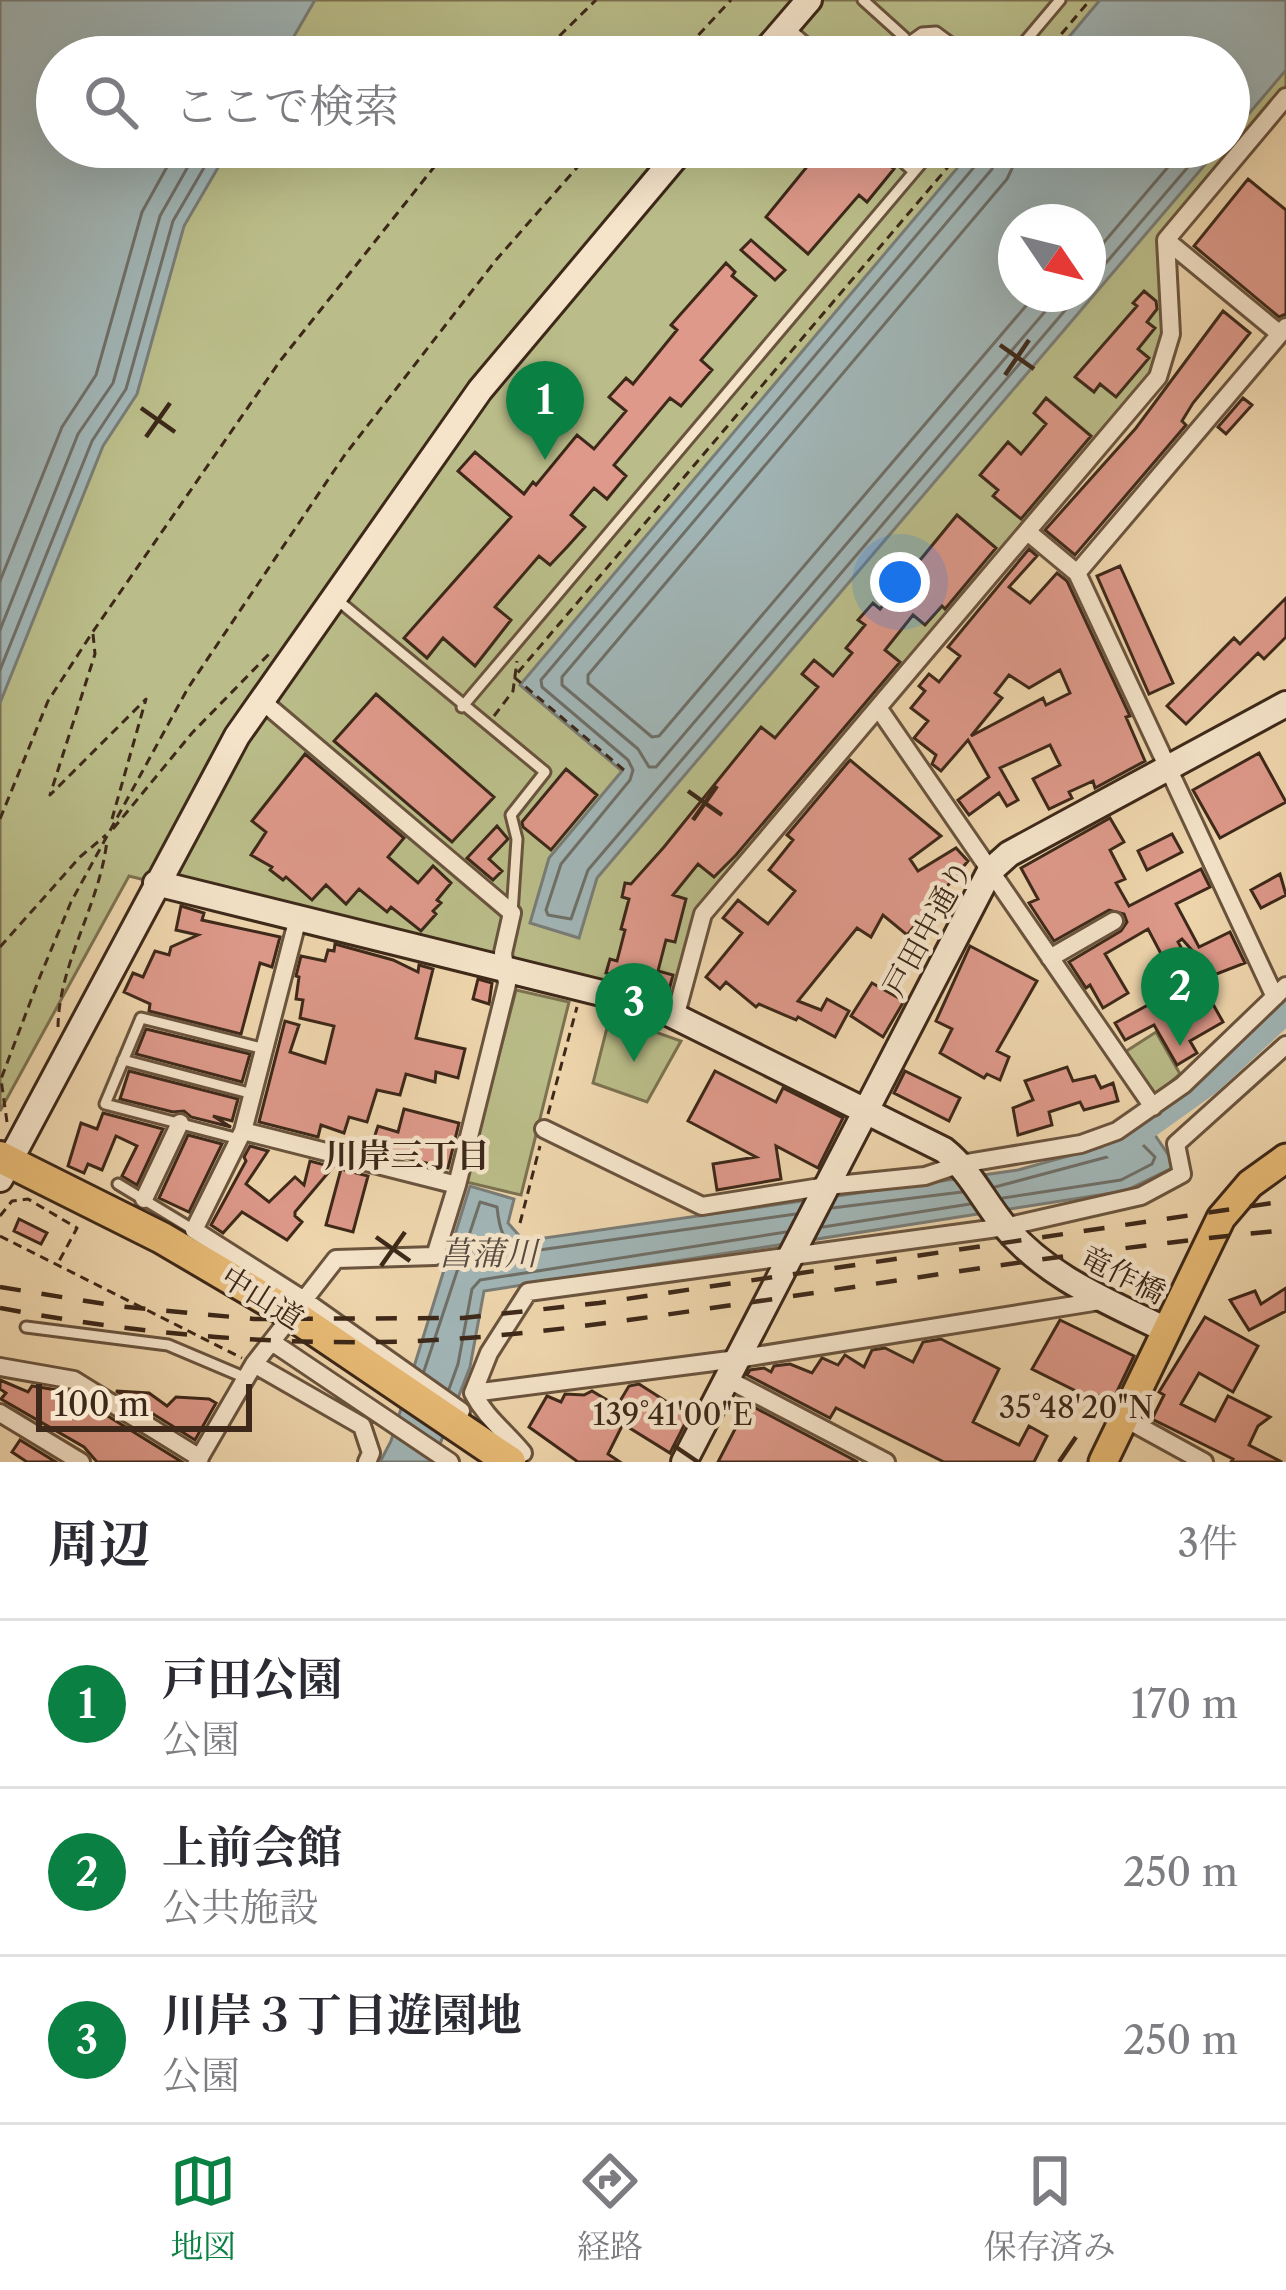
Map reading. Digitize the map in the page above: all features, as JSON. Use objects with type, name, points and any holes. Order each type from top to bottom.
[{"type":"highway","name":"中山道","points":[[3,1170],[162,1238],[456,1437],[478,1462]]},
{"type":"highway","name":"中山道","points":[[456,1437],[524,1459]]},
{"type":"main road","points":[[1103,1462],[1221,1218],[1250,1184],[1286,1158]]},
{"type":"street","points":[[778,36],[809,0]]},
{"type":"street","points":[[1250,140],[1286,97]]},
{"type":"street","points":[[3,1170],[212,777],[262,700],[502,362],[666,168]]},
{"type":"street","points":[[676,1014],[703,914],[1158,377],[1171,334],[1166,240],[1226,168]]},
{"type":"street","points":[[1077,573],[1283,330],[1166,240]]},
{"type":"street","points":[[544,1129],[702,1206],[926,1176],[1100,1139],[1183,1085],[1281,992],[1077,573],[1029,533]]},
{"type":"street","points":[[0,1367],[74,1380],[198,1460],[250,1371],[336,1259],[435,1256],[507,984],[503,953],[512,913],[262,700]]},
{"type":"street","name":"戸田中通り","points":[[793,1254],[990,872],[1009,854],[1286,704]]},
{"type":"street","points":[[879,709],[1153,1107]]},
{"type":"street","points":[[156,883],[676,1014],[926,1138],[964,1167]]},
{"type":"street","points":[[298,918],[241,1135],[194,1230],[288,1322],[456,1437]]},
{"type":"street","points":[[1050,958],[1114,921]]},
{"type":"street","points":[[472,1393],[489,1353],[528,1292],[1003,1224],[1142,1196],[1182,1174],[1176,1144],[1286,1045]]},
{"type":"street","points":[[144,1199],[180,1124]]},
{"type":"street","points":[[241,1135],[457,1185]]},
{"type":"street","name":"竜作橋","points":[[964,1167],[1003,1224],[1052,1272],[1166,1330]]},
{"type":"street","points":[[684,1462],[793,1254]]},
{"type":"street","points":[[472,1393],[732,1369],[1106,1300]]},
{"type":"street","points":[[732,1369],[886,1462]]},
{"type":"street","points":[[250,1371],[362,1426],[371,1454],[367,1462]]},
{"type":"street","points":[[472,1393],[524,1459]]},
{"type":"street","points":[[0,1413],[81,1462]]},
{"type":"street","points":[[1124,1418],[1204,1462]]},
{"type":"lane","points":[[863,0],[901,36]]},
{"type":"lane","points":[[1030,36],[1060,0]]},
{"type":"lane","points":[[786,26],[798,36]]},
{"type":"lane","points":[[910,168],[914,172]]},
{"type":"lane","points":[[462,707],[917,168]]},
{"type":"lane","points":[[334,597],[545,772],[512,815],[518,839],[512,913]]},
{"type":"lane","points":[[241,1135],[106,1104],[141,1018],[265,1049]]},
{"type":"lane","points":[[123,1060],[253,1094]]},
{"type":"lane","points":[[118,1184],[194,1230]]},
{"type":"lane","points":[[26,1327],[168,1345],[250,1371]]},
{"type":"path","points":[[559,36],[596,0]]},
{"type":"path","points":[[698,36],[731,0]]},
{"type":"path","points":[[1060,36],[1090,0]]},
{"type":"path","points":[[0,819],[48,701],[92,633],[268,379],[434,168]]},
{"type":"path","points":[[0,1202],[7,1121],[1,1079],[71,902],[188,688],[344,456],[496,260],[577,168]]},
{"type":"path","points":[[514,677],[947,168]]},
{"type":"path","points":[[66,1052],[58,1036],[61,992],[104,866],[108,833],[146,699],[50,795],[95,653],[92,633]]},
{"type":"path","points":[[486,725],[513,691],[517,641]]},
{"type":"path","points":[[0,947],[269,654]]},
{"type":"path","points":[[514,677],[624,770]]},
{"type":"path","points":[[520,1222],[582,988]]},
{"type":"path","points":[[0,1216],[3,1170]]},
{"type":"path","points":[[3,1170],[28,1199],[77,1228],[57,1265]]},
{"type":"path","points":[[0,1236],[250,1371]]},
{"type":"green space","points":[[134,0],[1286,0],[1286,98],[1250,141],[1250,36],[109,36]]},
{"type":"green space","points":[[38,168],[1227,168],[1166,240],[1171,334],[1150,386],[703,914],[676,1014],[129,876],[0,1111],[0,210]]},
{"type":"green space","points":[[516,990],[569,1002],[521,1195],[466,1182]]},
{"type":"green space","points":[[610,1016],[681,1041],[647,1102],[593,1083]]},
{"type":"green space","points":[[1156,1032],[1180,1074],[1155,1096],[1125,1052]]},
{"type":"water","points":[[0,0],[315,0],[294,36],[36,36],[36,168],[218,168],[184,226],[137,394],[103,446],[0,703]]},
{"type":"water","points":[[1100,0],[1286,0],[1286,70],[1250,112],[1250,36],[1070,36]]},
{"type":"water","points":[[957,168],[1202,168],[1106,281],[1106,204],[998,204],[998,312],[1079,312],[597,878],[579,938],[530,923],[549,858],[622,771],[520,685]]},
{"type":"water","name":"菖蒲川","points":[[1146,1122],[1176,1166],[1125,1191],[484,1291],[470,1367],[433,1462],[380,1462],[391,1441],[470,1186],[514,1199],[508,1223],[524,1241],[1018,1170],[1119,1142]]},
{"type":"building","points":[[806,168],[894,169],[867,202],[859,195],[808,254],[766,217]]},
{"type":"building","points":[[1248,179],[1286,210],[1286,314],[1279,317],[1194,246]]},
{"type":"building","points":[[751,240],[785,270],[775,280],[741,250]]},
{"type":"building","points":[[726,263],[735,272],[732,276],[756,296],[701,360],[712,370],[681,406],[670,398],[614,465],[626,476],[607,499],[594,488],[571,515],[585,527],[568,546],[550,565],[539,556],[495,607],[511,620],[475,666],[443,638],[427,658],[404,638],[511,517],[458,471],[475,452],[524,494],[577,435],[594,449],[626,411],[609,397],[626,378],[633,384],[677,330],[671,325]]},
{"type":"building","points":[[1144,291],[1156,301],[1157,309],[1147,322],[1155,328],[1138,349],[1149,358],[1116,397],[1100,384],[1094,392],[1075,377],[1137,306],[1133,303]]},
{"type":"building","points":[[1223,311],[1250,333],[1193,403],[1182,421],[1186,425],[1075,555],[1045,530],[1136,428]]},
{"type":"building","points":[[1046,398],[1091,436],[1021,519],[993,496],[998,490],[980,475],[1008,442],[1021,454],[1046,424],[1034,413]]},
{"type":"building","points":[[1243,398],[1252,405],[1226,434],[1218,427]]},
{"type":"building","points":[[957,515],[996,548],[945,609],[942,606],[925,625],[913,615],[885,650],[900,662],[736,855],[714,877],[698,864],[673,895],[686,899],[675,942],[666,940],[658,971],[673,975],[669,990],[606,973],[610,959],[617,961],[625,930],[621,929],[629,899],[622,897],[625,883],[631,884],[664,847],[761,727],[775,738],[818,687],[802,674],[814,660],[833,676],[852,653],[846,648],[865,625],[858,620],[873,603],[880,609]]},
{"type":"building","points":[[1029,549],[1037,556],[1009,587],[1030,603],[1057,573],[1067,581],[1130,716],[1126,717],[1145,761],[1095,788],[1093,781],[1069,792],[1072,798],[1049,809],[1033,779],[1060,765],[1050,745],[1000,768],[1018,800],[1007,806],[999,793],[969,815],[958,800],[989,777],[968,740],[941,771],[932,764],[936,755],[914,738],[928,721],[911,708],[925,691],[919,686],[929,674],[939,682],[960,656],[948,647]],"holes":[[[1060,670],[1070,693],[1046,705],[1043,698],[971,736],[1002,698],[995,693],[1009,675],[1029,688]]]},
{"type":"building","points":[[1120,566],[1173,683],[1149,694],[1097,576]]},
{"type":"building","points":[[1286,598],[1286,637],[1264,659],[1258,653],[1186,724],[1167,706],[1234,638],[1240,644]]},
{"type":"building","points":[[376,694],[494,797],[452,842],[334,741]]},
{"type":"building","points":[[1259,753],[1286,802],[1220,838],[1193,790]]},
{"type":"building","points":[[305,754],[404,838],[388,857],[418,883],[433,866],[451,883],[437,900],[441,903],[433,911],[436,914],[421,931],[359,889],[346,904],[326,885],[312,900],[251,855],[266,832],[252,821]]},
{"type":"building","points":[[850,760],[941,836],[910,859],[918,871],[956,848],[968,861],[907,935],[883,915],[871,937],[857,928],[798,1001],[821,1010],[827,999],[849,1011],[835,1037],[798,1017],[759,1004],[756,1007],[726,982],[720,989],[706,977],[742,933],[723,918],[738,900],[768,924],[795,891],[769,870],[793,840],[787,835]]},
{"type":"building","points":[[566,769],[597,795],[551,850],[522,822]]},
{"type":"building","points":[[1110,818],[1124,842],[1110,850],[1125,879],[1116,883],[1129,906],[1201,869],[1210,887],[1176,904],[1199,947],[1230,932],[1245,963],[1214,975],[1182,939],[1178,942],[1223,1022],[1190,1041],[1197,1053],[1177,1065],[1154,1025],[1125,1040],[1115,1023],[1179,988],[1148,929],[1105,954],[1128,993],[1103,1008],[1069,962],[1121,931],[1127,922],[1124,914],[1109,910],[1054,941],[1029,903],[1038,899],[1021,868]]},
{"type":"building","points":[[497,826],[508,839],[489,859],[502,871],[493,880],[467,858]]},
{"type":"building","points":[[1172,834],[1182,852],[1147,870],[1138,851]]},
{"type":"building","points":[[1280,874],[1286,895],[1261,908],[1251,890]]},
{"type":"building","points":[[181,906],[204,913],[202,920],[280,937],[272,967],[260,963],[241,1034],[149,1011],[150,1004],[124,992],[133,973],[143,977],[155,951],[169,955],[171,947],[198,935],[176,930]]},
{"type":"building","points":[[335,944],[418,972],[419,965],[433,969],[416,1038],[465,1049],[458,1078],[436,1072],[435,1082],[406,1074],[400,1095],[377,1090],[367,1122],[349,1117],[344,1133],[321,1125],[318,1137],[259,1122],[285,1021],[299,1025],[290,1052],[325,1063],[334,1026],[300,1018],[303,1000],[296,999],[296,976],[301,956],[325,961]]},
{"type":"building","points":[[970,946],[1037,981],[997,1051],[1009,1057],[1000,1080],[987,1074],[984,1078],[940,1053],[952,1029],[936,1021]]},
{"type":"building","points":[[478,979],[492,983],[489,1004],[473,999]]},
{"type":"building","points":[[872,983],[904,1001],[883,1037],[851,1016]]},
{"type":"building","points":[[146,1029],[250,1054],[242,1082],[136,1054]]},
{"type":"building","points":[[1067,1067],[1073,1081],[1095,1076],[1101,1088],[1113,1083],[1118,1101],[1084,1110],[1080,1102],[1049,1112],[1052,1125],[1018,1135],[1013,1108],[1033,1100],[1025,1081]]},
{"type":"building","points":[[129,1071],[238,1099],[232,1121],[213,1116],[231,1127],[184,1111],[120,1099]]},
{"type":"building","points":[[715,1071],[776,1102],[783,1088],[843,1118],[818,1168],[776,1146],[781,1179],[717,1190],[713,1164],[756,1157],[688,1121]]},
{"type":"building","points":[[905,1071],[960,1098],[949,1121],[894,1093]]},
{"type":"building","points":[[404,1109],[459,1123],[448,1168],[370,1150],[378,1126],[398,1132]]},
{"type":"building","points":[[103,1113],[163,1129],[137,1185],[122,1176],[137,1146],[116,1136],[102,1170],[88,1164],[84,1173],[68,1166],[81,1123],[97,1129]]},
{"type":"building","points":[[188,1135],[222,1144],[189,1212],[159,1198]]},
{"type":"building","points":[[250,1146],[268,1151],[246,1184],[269,1202],[295,1177],[304,1185],[310,1161],[333,1167],[295,1212],[302,1222],[287,1240],[242,1212],[223,1233],[211,1225]]},
{"type":"building","points":[[341,1169],[368,1176],[353,1232],[326,1225]]},
{"type":"building","points":[[19,1219],[47,1233],[41,1244],[14,1231]]},
{"type":"building","points":[[1286,1288],[1286,1311],[1249,1330],[1230,1300],[1255,1291],[1261,1304]]},
{"type":"building","points":[[1205,1317],[1258,1346],[1233,1392],[1199,1373],[1181,1404],[1215,1421],[1228,1396],[1270,1417],[1258,1426],[1249,1445],[1282,1462],[1231,1462],[1233,1459],[1152,1419],[1164,1395],[1159,1392]]},
{"type":"building","points":[[1060,1320],[1134,1356],[1112,1402],[1092,1393],[1090,1398],[1032,1369]]},
{"type":"building","points":[[941,1339],[999,1369],[973,1422],[1019,1445],[1029,1426],[1047,1436],[1034,1462],[944,1462],[836,1408],[830,1418],[747,1375],[750,1370],[771,1372],[774,1366],[790,1364],[812,1373],[822,1358],[838,1365],[845,1355],[864,1367],[872,1350],[885,1348],[913,1362],[923,1342]]},
{"type":"building","points":[[0,1380],[28,1392],[32,1386],[69,1392],[182,1462],[97,1462],[84,1447],[1,1399],[6,1393],[0,1389]]},
{"type":"building","points":[[639,1384],[689,1416],[670,1453],[623,1424],[608,1454],[620,1462],[578,1462],[529,1427],[547,1396],[561,1402],[565,1394],[592,1391],[617,1406],[629,1386]]},
{"type":"building","points":[[116,1391],[149,1393],[167,1406],[176,1397],[216,1403],[195,1440]]},
{"type":"building","points":[[748,1404],[858,1462],[718,1462]]},
{"type":"building","points":[[20,1440],[56,1462],[27,1462],[12,1452]]},
{"type":"waterway","name":"菖蒲川","points":[[1117,1147],[1208,1082],[1286,1010]]},
{"type":"railway","points":[[0,1287],[117,1306],[254,1319],[463,1318],[599,1303],[1286,1201]]},
{"type":"railway","points":[[0,1308],[142,1330],[237,1338],[428,1340],[614,1322],[1085,1253],[1286,1230]]},
{"type":"place","name":"戸田公園","points":[[545,460]]},
{"type":"place","name":"上前会館","points":[[1180,1046]]},
{"type":"place","name":"川岸３丁目遊園地","points":[[634,1062]]},
{"type":"district","name":"川岸三丁目","points":[[407,1155]]}]
